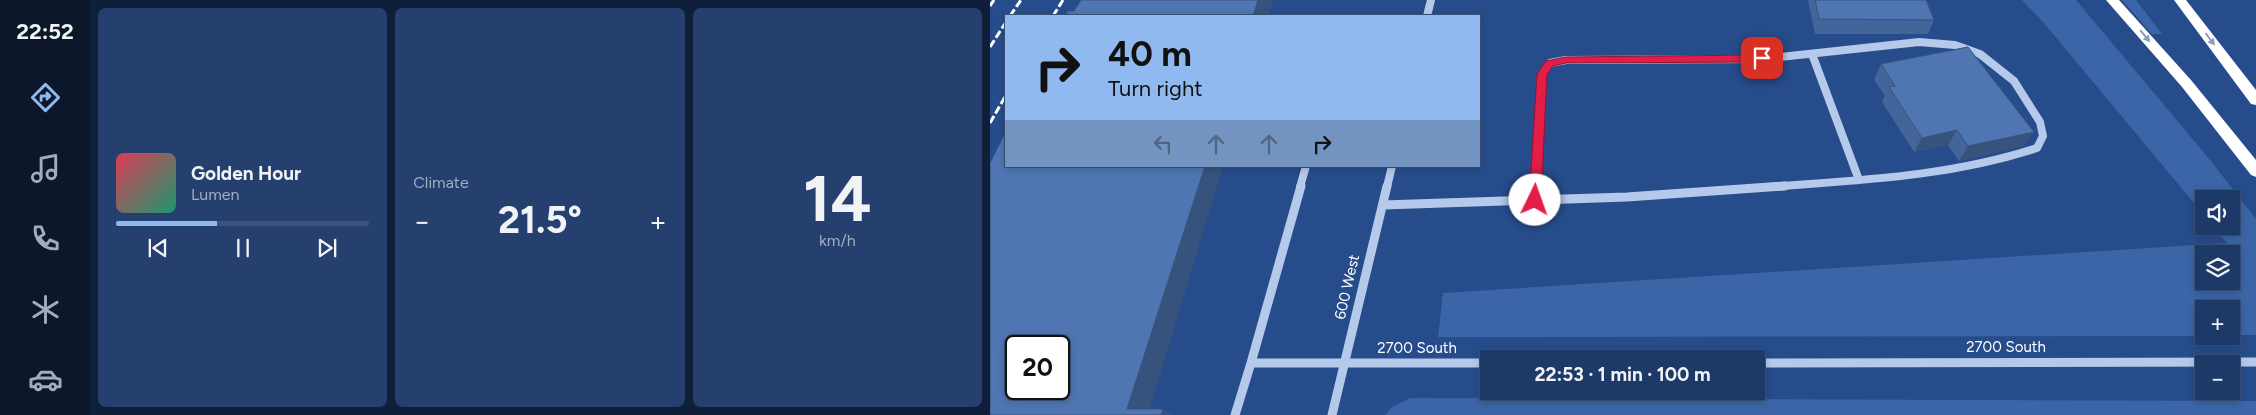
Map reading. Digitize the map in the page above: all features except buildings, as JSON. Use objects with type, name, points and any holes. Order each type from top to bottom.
[{"type":"highway","points":[[2112,0],[2137,26],[2228,134],[2256,171]]},
{"type":"highway","points":[[2180,0],[2256,100]]},
{"type":"street","points":[[1427,15],[1431,0]]},
{"type":"street","points":[[1812,54],[1860,180]]},
{"type":"street","points":[[1235,415],[1306,167]]},
{"type":"street","name":"600 West","points":[[1332,415],[1392,167]]},
{"type":"street","name":"2700 South","points":[[1765,363],[2256,362]]},
{"type":"street","name":"2700 South","points":[[1251,363],[1480,363]]},
{"type":"lane","points":[[1383,205],[1627,197],[1907,177],[1988,162],[2037,148],[2043,136],[2040,122],[2014,81],[1980,54],[1954,45],[1919,42],[1762,58],[1566,60],[1550,63],[1542,74],[1535,200]]},
{"type":"shaded area","points":[[2022,0],[2076,0],[2233,190],[2195,190],[2195,204],[2044,23]]},
{"type":"shaded area","points":[[2122,0],[2136,0],[2162,34],[2152,34]]},
{"type":"shaded area","points":[[2240,198],[2256,219],[2256,335],[2240,335],[2240,300],[2195,300],[2195,336],[1438,337],[1443,293],[2195,245],[2195,290],[2240,290],[2240,245],[2196,245],[2227,243],[2220,235],[2240,235]]},
{"type":"shaded area","points":[[1410,398],[1480,398],[1480,400],[2256,401],[2256,415],[1385,415],[1392,407]]},
{"type":"railway","points":[[990,6],[994,0]]},
{"type":"railway","points":[[1011,15],[1021,0]]},
{"type":"railway","points":[[1054,15],[1063,0]]},
{"type":"railway","points":[[990,47],[1005,24]]},
{"type":"railway","points":[[990,123],[1005,97]]},
{"type":"route","points":[[1535,200],[1542,74],[1550,63],[1566,60],[1762,58]]}]
